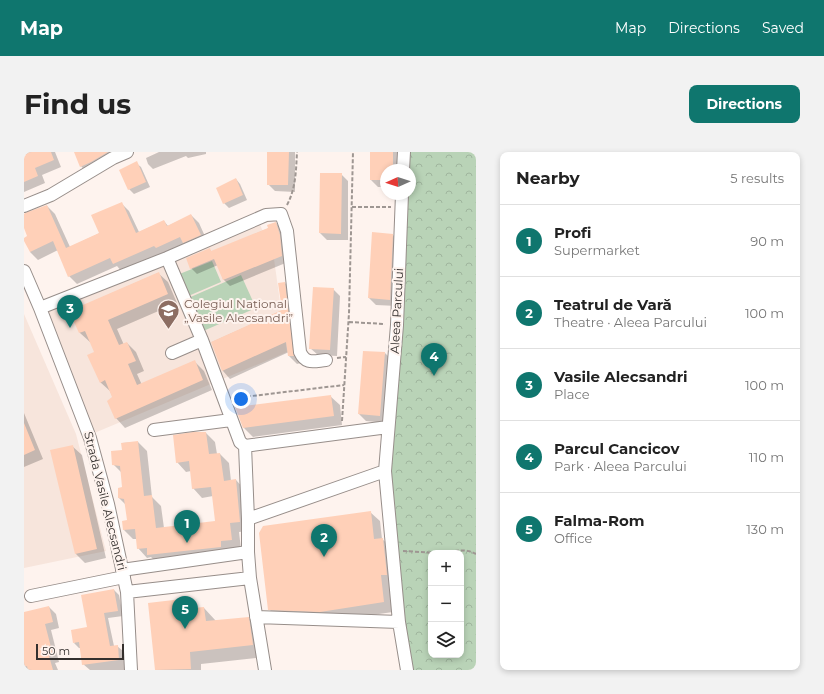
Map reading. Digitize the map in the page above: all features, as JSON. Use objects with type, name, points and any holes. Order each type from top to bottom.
[{"type":"street","points":[[24,206],[51,195],[113,158],[127,152]]},
{"type":"street","points":[[403,164],[404,152]]},
{"type":"street","name":"Aleea Parcului","points":[[402,200],[397,325],[385,471],[399,622],[407,670]]},
{"type":"street","points":[[40,308],[166,258],[266,215],[281,214],[287,231],[300,352],[305,360],[310,362],[326,360]]},
{"type":"street","points":[[166,258],[202,340],[222,398],[240,442],[246,446],[340,435],[388,427]]},
{"type":"street","name":"Strada Vasile Alecsandri","points":[[24,271],[28,290],[40,308],[90,438],[108,504],[127,592],[131,670]]},
{"type":"street","points":[[172,353],[202,340]]},
{"type":"street","points":[[154,430],[231,420]]},
{"type":"street","points":[[246,446],[248,552],[250,578],[265,670]]},
{"type":"street","points":[[248,519],[385,471]]},
{"type":"street","points":[[31,596],[123,573],[248,552]]},
{"type":"street","points":[[127,592],[250,578]]},
{"type":"street","points":[[256,617],[399,622]]},
{"type":"path","points":[[281,214],[291,198],[295,183],[297,152]]},
{"type":"path","points":[[340,435],[348,322],[353,152]]},
{"type":"path","points":[[352,207],[402,207]]},
{"type":"path","points":[[348,322],[397,325]]},
{"type":"path","points":[[222,398],[227,400],[344,385]]},
{"type":"path","points":[[393,550],[428,552]]},
{"type":"path","points":[[464,550],[470,550],[476,554]]},
{"type":"shaded area","name":"Colegiul Național „Vasile Alecsandri”","points":[[259,222],[274,259],[287,352],[92,434],[44,311]]},
{"type":"shaded area","points":[[24,314],[76,434],[106,551],[24,568]]},
{"type":"green space","points":[[403,152],[476,152],[476,670],[407,670],[385,471],[402,200],[416,200],[416,164],[403,164]]},
{"type":"green space","points":[[212,261],[221,282],[186,297],[177,275]]},
{"type":"green space","points":[[241,275],[256,308],[201,332],[186,299]]},
{"type":"building","points":[[28,152],[51,152],[54,160],[35,168],[38,176],[24,182],[24,154]]},
{"type":"building","points":[[74,152],[108,152],[80,167]]},
{"type":"building","points":[[267,152],[289,152],[288,185],[267,185]]},
{"type":"building","points":[[370,152],[393,152],[393,164],[380,164],[380,180],[370,180]]},
{"type":"building","points":[[137,161],[146,182],[128,190],[119,170]]},
{"type":"building","points":[[320,173],[342,173],[341,234],[319,233]]},
{"type":"building","points":[[236,178],[243,195],[223,204],[216,188]]},
{"type":"building","points":[[122,202],[136,233],[164,220],[167,226],[191,214],[201,235],[183,243],[180,237],[156,248],[154,246],[113,264],[110,258],[68,277],[53,241],[30,252],[24,241],[24,238],[27,236],[24,228],[25,213],[47,205],[66,248],[99,233],[91,215]]},
{"type":"building","points":[[276,222],[280,235],[282,256],[223,280],[214,259],[190,269],[186,258],[210,248],[211,251],[268,228],[267,225]]},
{"type":"building","points":[[372,232],[393,234],[390,300],[368,298]]},
{"type":"building","points":[[159,272],[168,294],[108,320],[119,345],[127,342],[136,361],[128,364],[137,385],[195,360],[203,380],[115,419],[107,401],[112,397],[105,380],[100,383],[87,355],[94,352],[85,331],[79,333],[69,311]]},
{"type":"building","points":[[285,282],[294,356],[288,356],[286,342],[222,371],[211,342],[282,310],[278,283]]},
{"type":"building","points":[[313,287],[334,288],[330,350],[309,349]]},
{"type":"building","points":[[363,351],[385,352],[380,416],[358,414]]},
{"type":"building","points":[[331,395],[334,416],[243,428],[235,407]]},
{"type":"building","points":[[24,423],[35,450],[24,455]]},
{"type":"building","points":[[206,432],[209,454],[220,453],[224,481],[236,479],[240,522],[230,523],[232,540],[221,541],[221,547],[147,555],[147,548],[137,549],[135,529],[123,530],[122,521],[127,520],[124,499],[118,498],[118,488],[122,487],[120,466],[112,465],[111,451],[122,450],[121,443],[138,441],[144,496],[152,495],[156,528],[215,521],[211,487],[192,489],[189,461],[176,463],[173,435]]},
{"type":"building","points":[[73,445],[97,549],[75,554],[50,450]]},
{"type":"building","points":[[371,511],[374,539],[383,538],[387,575],[381,575],[384,602],[320,612],[268,610],[259,533],[263,526]]},
{"type":"building","points":[[114,589],[118,611],[104,613],[110,646],[118,645],[119,660],[82,665],[79,642],[73,643],[71,630],[87,627],[81,595]]},
{"type":"building","points":[[182,599],[183,609],[204,607],[206,621],[249,617],[253,645],[190,652],[191,669],[155,670],[148,603]]},
{"type":"building","points":[[49,606],[53,622],[45,624],[53,655],[49,656],[53,670],[28,670],[27,666],[24,667],[24,612]]},
{"type":"place","name":"Vasile Alecsandri","points":[[70,328]]},
{"type":"place","name":"Colegiul Național „Vasile Alecsandri”","points":[[168,330]]},
{"type":"place","name":"Parcul Cancicov","points":[[434,376]]},
{"type":"place","name":"Profi","points":[[187,543]]},
{"type":"place","name":"Teatrul de Vară","points":[[324,557]]},
{"type":"place","name":"Falma-Rom","points":[[185,629]]}]
